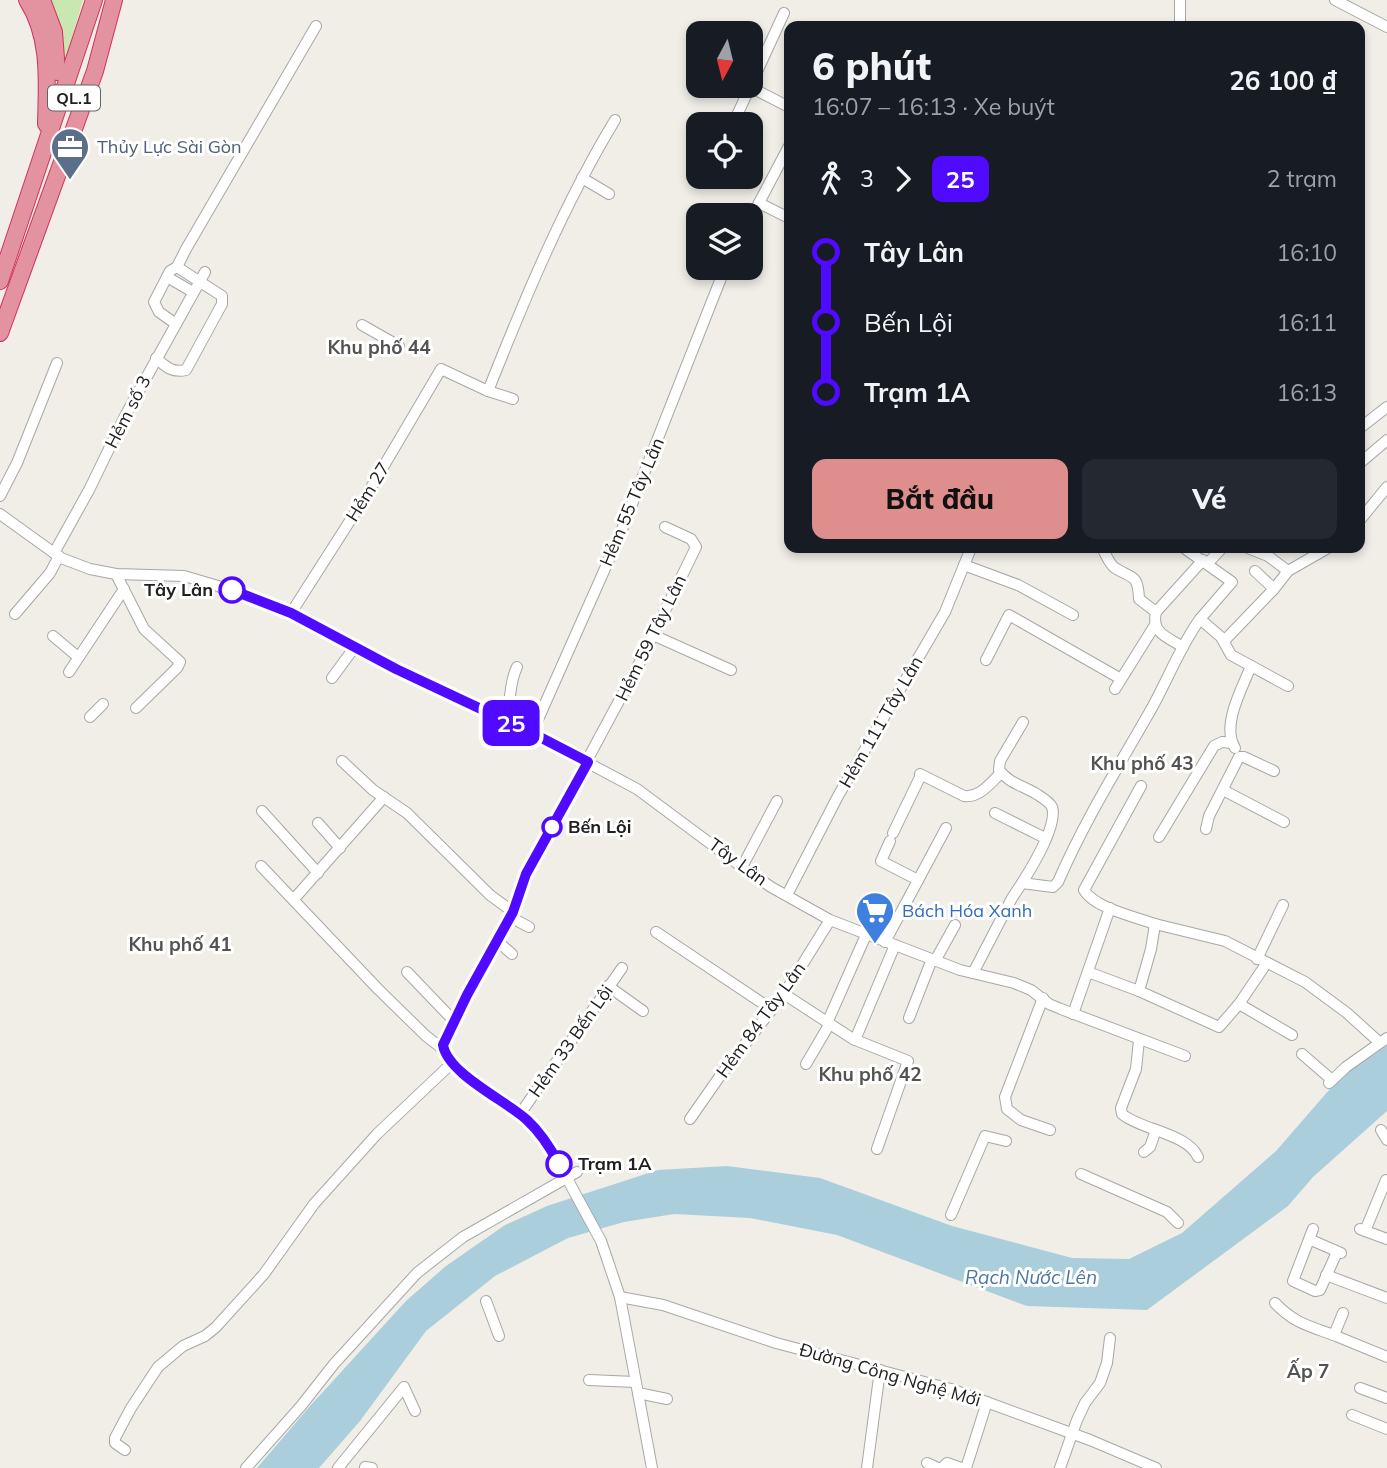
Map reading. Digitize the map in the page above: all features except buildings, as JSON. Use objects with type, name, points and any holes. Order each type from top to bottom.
[{"type":"highway","name":"QL.1","points":[[0,308],[5,266],[25,177],[43,153],[46,72],[44,43],[36,15],[27,0]]},
{"type":"highway","points":[[42,0],[56,41],[54,116]]},
{"type":"highway","name":"QL.1","points":[[35,194],[54,116],[94,0]]},
{"type":"highway","name":"QL.1","points":[[5,266],[113,3]]},
{"type":"highway","name":"QL.1","points":[[0,332],[65,156],[97,42]]},
{"type":"street","points":[[1180,0],[1180,21]]},
{"type":"street","points":[[1335,0],[1387,27]]},
{"type":"street","points":[[763,60],[785,13]]},
{"type":"street","points":[[176,324],[159,312],[154,302],[170,271],[177,267],[316,26]]},
{"type":"street","points":[[763,94],[784,104]]},
{"type":"street","points":[[513,399],[488,391],[537,272],[582,178],[615,120]]},
{"type":"street","points":[[759,203],[784,156]]},
{"type":"street","points":[[582,178],[608,194]]},
{"type":"street","points":[[763,205],[784,216]]},
{"type":"street","points":[[156,358],[166,368],[177,372],[186,370],[222,304],[222,296],[202,276],[177,267]]},
{"type":"street","name":"Hẻm số 3","points":[[15,614],[50,573],[56,555],[156,358],[202,276]]},
{"type":"street","points":[[167,277],[193,292]]},
{"type":"street","name":"Hẻm 55 Tây Lân","points":[[532,733],[619,537],[720,280]]},
{"type":"street","points":[[362,325],[399,346]]},
{"type":"street","points":[[0,496],[17,463],[57,363]]},
{"type":"street","name":"Hẻm 27","points":[[291,613],[369,491],[441,369],[488,391]]},
{"type":"street","points":[[1365,424],[1387,407]]},
{"type":"street","points":[[1365,459],[1387,440]]},
{"type":"street","points":[[1365,514],[1387,487]]},
{"type":"street","name":"Tây Lân","points":[[2,518],[56,555],[90,569],[116,574],[184,576],[291,613],[354,648],[532,733],[637,789],[742,867],[830,920],[934,960],[1014,983],[1031,990],[1049,1004],[1185,1056]]},
{"type":"street","name":"Hẻm 59 Tây Lân","points":[[588,762],[695,547],[691,539],[665,527]]},
{"type":"street","name":"Hẻm 111 Tây Lân","points":[[787,895],[838,796],[945,611],[969,553]]},
{"type":"street","points":[[1105,553],[1114,568],[1135,579],[1139,598],[1156,612]]},
{"type":"street","points":[[1022,883],[1053,887],[1059,882],[1087,819],[1151,710],[1183,647],[1200,619],[1232,582],[1192,553]]},
{"type":"street","points":[[1115,689],[1155,625],[1156,612],[1216,553]]},
{"type":"street","points":[[1260,553],[1288,571]]},
{"type":"street","points":[[1308,561],[1309,553]]},
{"type":"street","points":[[1224,641],[1288,571],[1320,553]]},
{"type":"street","points":[[964,565],[1018,585],[1073,615]]},
{"type":"street","points":[[1255,571],[1274,589]]},
{"type":"street","points":[[116,574],[144,629],[180,662],[136,708]]},
{"type":"street","points":[[69,672],[124,589]]},
{"type":"street","points":[[986,660],[1009,615],[1121,679]]},
{"type":"street","points":[[1200,619],[1210,625],[1224,641],[1231,655],[1288,686]]},
{"type":"street","points":[[1155,625],[1162,634],[1183,647]]},
{"type":"street","points":[[653,635],[731,670]]},
{"type":"street","points":[[53,636],[78,657]]},
{"type":"street","points":[[332,678],[354,648]]},
{"type":"street","points":[[1251,666],[1230,719],[1232,743],[1241,757],[1274,771]]},
{"type":"street","points":[[505,720],[511,705],[511,678],[517,667]]},
{"type":"street","points":[[90,717],[103,704]]},
{"type":"street","points":[[973,973],[1053,822],[1049,803],[1007,780],[999,770],[1000,761],[1023,722]]},
{"type":"street","points":[[1159,836],[1214,746],[1222,742],[1232,743]]},
{"type":"street","points":[[1206,829],[1241,757]]},
{"type":"street","points":[[342,761],[407,813],[490,895],[529,927]]},
{"type":"street","points":[[443,1049],[454,1021],[512,915],[526,874],[588,762]]},
{"type":"street","points":[[918,880],[881,862],[921,775],[971,797],[980,793],[1001,773]]},
{"type":"street","points":[[1140,786],[1084,890],[1087,895],[1110,908],[1155,924],[1225,941],[1305,982],[1383,1040],[1330,1081],[1303,1054]]},
{"type":"street","points":[[1223,790],[1284,821]]},
{"type":"street","points":[[293,899],[384,797]]},
{"type":"street","points":[[742,867],[777,801]]},
{"type":"street","points":[[262,811],[318,873]]},
{"type":"street","points":[[995,813],[1045,838]]},
{"type":"street","points":[[318,823],[340,848]]},
{"type":"street","points":[[855,1040],[890,944],[918,880],[946,828]]},
{"type":"street","points":[[261,866],[379,989],[426,1036],[443,1049],[451,1064],[529,1121],[551,1149],[597,1234],[620,1297],[652,1468]]},
{"type":"street","points":[[1088,972],[1139,991],[1219,1027],[1239,1004],[1262,962],[1283,905]]},
{"type":"street","points":[[1073,1014],[1110,908]]},
{"type":"street","name":"Hẻm 84 Tây Lân","points":[[690,1119],[784,994],[830,920]]},
{"type":"street","points":[[1139,991],[1155,924]]},
{"type":"street","points":[[909,1018],[934,960],[955,925]]},
{"type":"street","points":[[656,932],[771,1009]]},
{"type":"street","points":[[806,1064],[828,1024],[866,935]]},
{"type":"street","points":[[497,941],[512,954]]},
{"type":"street","name":"Hẻm 33 Bến Lội","points":[[520,1114],[622,968]]},
{"type":"street","points":[[408,972],[454,1021]]},
{"type":"street","points":[[608,986],[643,1011]]},
{"type":"street","points":[[784,994],[855,1040],[908,1061],[877,1149]]},
{"type":"street","points":[[1043,998],[1005,1097],[1007,1109],[1021,1120],[1050,1130]]},
{"type":"street","points":[[1239,1004],[1292,1035]]},
{"type":"street","points":[[1139,1040],[1136,1069],[1122,1114],[1195,1150],[1198,1157]]},
{"type":"street","points":[[125,1450],[115,1443],[115,1438],[158,1367],[183,1346],[205,1336],[216,1327],[264,1274],[314,1204],[377,1134],[451,1064]]},
{"type":"street","points":[[1144,1152],[1150,1147],[1156,1130]]},
{"type":"street","points":[[951,1215],[985,1136],[1006,1141]]},
{"type":"street","points":[[246,1468],[404,1285],[463,1237],[577,1172]]},
{"type":"street","points":[[1081,1174],[1167,1212],[1178,1223]]},
{"type":"street","points":[[1386,1181],[1362,1229],[1387,1239]]},
{"type":"street","points":[[1312,1235],[1339,1252],[1326,1275],[1320,1290],[1315,1291],[1293,1281],[1312,1235]]},
{"type":"street","points":[[1326,1275],[1387,1298]]},
{"type":"street","name":"Đường Công Nghệ Mới","points":[[620,1297],[663,1305],[776,1343],[951,1389],[1156,1468]]},
{"type":"street","points":[[486,1301],[499,1336]]},
{"type":"street","points":[[1275,1303],[1288,1317],[1308,1328],[1334,1335],[1387,1357]]},
{"type":"street","points":[[1334,1335],[1343,1313]]},
{"type":"street","points":[[1060,1468],[1084,1403],[1100,1383],[1107,1363],[1110,1338]]},
{"type":"street","points":[[868,1468],[880,1370]]},
{"type":"street","points":[[589,1380],[636,1388],[667,1399]]},
{"type":"street","points":[[338,1468],[404,1387],[415,1411]]},
{"type":"street","points":[[1360,1388],[1387,1398]]},
{"type":"street","points":[[936,1466],[947,1463],[963,1468],[987,1402]]},
{"type":"street","points":[[1352,1415],[1387,1429]]},
{"type":"green space","points":[[48,0],[83,0],[65,61]]},
{"type":"water","name":"Rạch Nước Lên","points":[[1387,1040],[1387,1111],[1313,1177],[1288,1206],[1147,1310],[1027,1306],[837,1235],[750,1218],[674,1214],[624,1222],[568,1238],[495,1276],[426,1331],[360,1421],[319,1468],[257,1468],[406,1301],[446,1266],[505,1225],[547,1206],[658,1170],[727,1166],[820,1178],[952,1226],[1072,1258],[1129,1259],[1182,1233],[1276,1151],[1350,1066]]},
{"type":"bus line","name":"25","points":[[232,590],[308,621],[396,669],[588,762],[526,874],[513,912],[443,1045],[451,1064],[529,1121],[559,1164]]},
{"type":"place","name":"Thủy Lực Sài Gòn","points":[[70,181]]},
{"type":"place","name":"Tây Lân","points":[[232,590]]},
{"type":"place","name":"Bến Lội","points":[[552,827]]},
{"type":"place","name":"Bách Hóa Xanh","points":[[875,945]]},
{"type":"place","name":"Trạm 1A","points":[[559,1164]]},
{"type":"district","name":"Khu phố 44","points":[[379,347]]},
{"type":"district","name":"Khu phố 43","points":[[1142,763]]},
{"type":"district","name":"Khu phố 41","points":[[180,944]]},
{"type":"district","name":"Khu phố 42","points":[[870,1074]]},
{"type":"district","name":"Ấp 7","points":[[1308,1371]]}]
